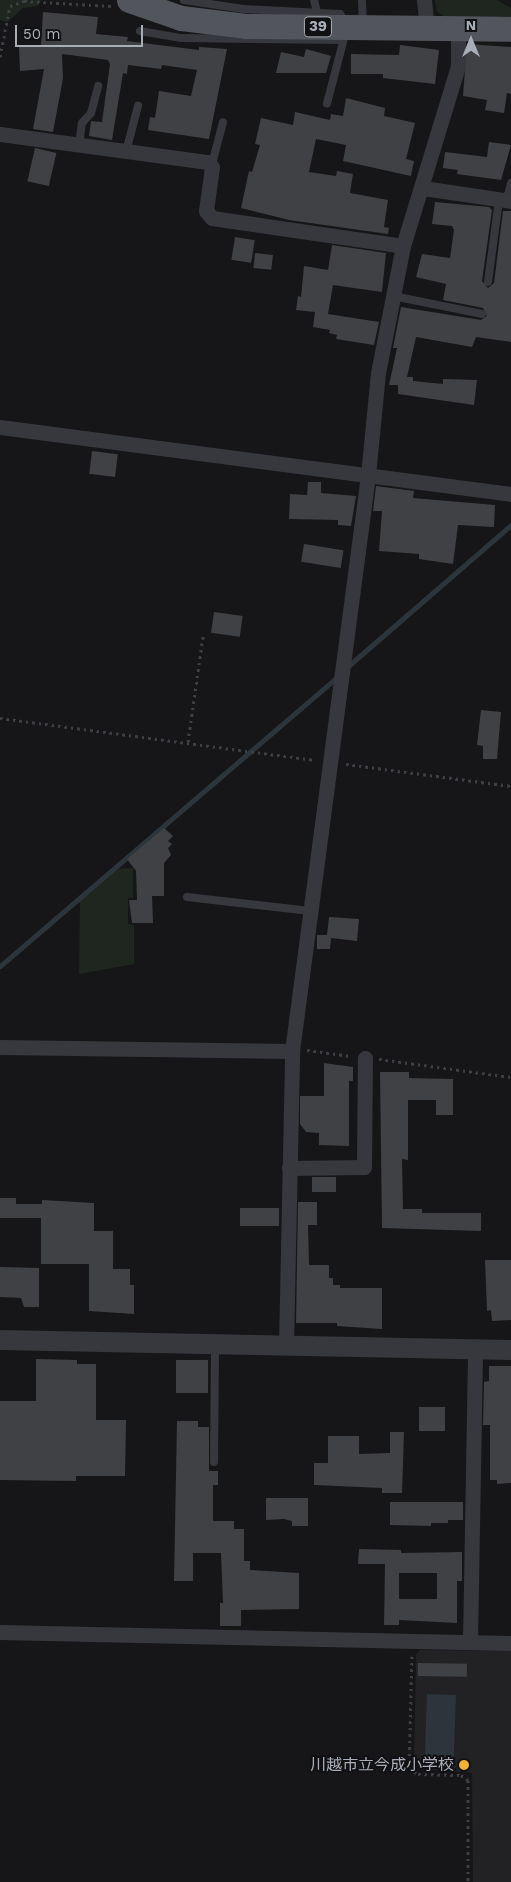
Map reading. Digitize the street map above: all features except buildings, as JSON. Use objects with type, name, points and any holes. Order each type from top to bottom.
[{"type":"main road","name":"39","points":[[131,1],[206,22],[351,32],[427,28],[511,29]]},
{"type":"street","points":[[424,0],[427,28]]},
{"type":"street","points":[[286,1346],[292,1051],[368,475],[378,373],[403,246],[423,188],[458,66],[458,29]]},
{"type":"street","points":[[0,134],[212,164],[206,211],[212,218],[403,246]]},
{"type":"street","points":[[423,188],[506,201]]},
{"type":"street","points":[[0,427],[511,494]]},
{"type":"street","points":[[0,1047],[292,1051]]},
{"type":"street","points":[[289,1168],[364,1167],[365,1058]]},
{"type":"street","points":[[0,1340],[511,1350]]},
{"type":"street","points":[[470,1642],[475,1349]]},
{"type":"street","points":[[0,1632],[511,1643]]},
{"type":"lane","points":[[184,0],[243,10],[340,14],[351,32]]},
{"type":"lane","points":[[242,0],[243,10]]},
{"type":"lane","points":[[314,0],[317,12]]},
{"type":"lane","points":[[326,103],[362,0]]},
{"type":"lane","points":[[140,31],[181,38],[351,32]]},
{"type":"lane","points":[[79,146],[82,123],[91,113],[98,86]]},
{"type":"lane","points":[[126,152],[138,106]]},
{"type":"lane","points":[[212,164],[223,122]]},
{"type":"lane","points":[[488,282],[511,182]]},
{"type":"lane","points":[[393,296],[482,314]]},
{"type":"lane","points":[[186,897],[310,911]]},
{"type":"lane","points":[[214,1462],[215,1344]]},
{"type":"path","points":[[0,57],[10,6],[24,1],[118,7],[131,1]]},
{"type":"path","points":[[188,742],[202,636]]},
{"type":"path","points":[[0,718],[511,786]]},
{"type":"path","points":[[292,1051],[365,1058],[511,1077]]},
{"type":"path","points":[[413,1641],[408,1768],[418,1774],[461,1774],[468,1780],[468,1882]]},
{"type":"shaded area","points":[[0,0],[42,0],[38,6],[23,8],[8,22],[0,20]]},
{"type":"shaded area","points":[[435,0],[497,0],[511,8],[511,16],[444,17],[437,11]]},
{"type":"shaded area","points":[[133,868],[133,898],[128,898],[128,924],[134,925],[134,964],[79,974],[80,901],[118,869]]},
{"type":"shaded area","name":"川越市立今成小学校","points":[[420,1650],[511,1651],[511,1882],[473,1882],[472,1773],[420,1769],[414,1762],[416,1655]]},
{"type":"shaded area","points":[[427,1694],[456,1695],[454,1760],[425,1759]]},
{"type":"waterway","points":[[347,667],[511,525]]},
{"type":"waterway","points":[[0,966],[337,677]]},
{"type":"place","name":"川越市立今成小学校","points":[[464,1765]]}]
